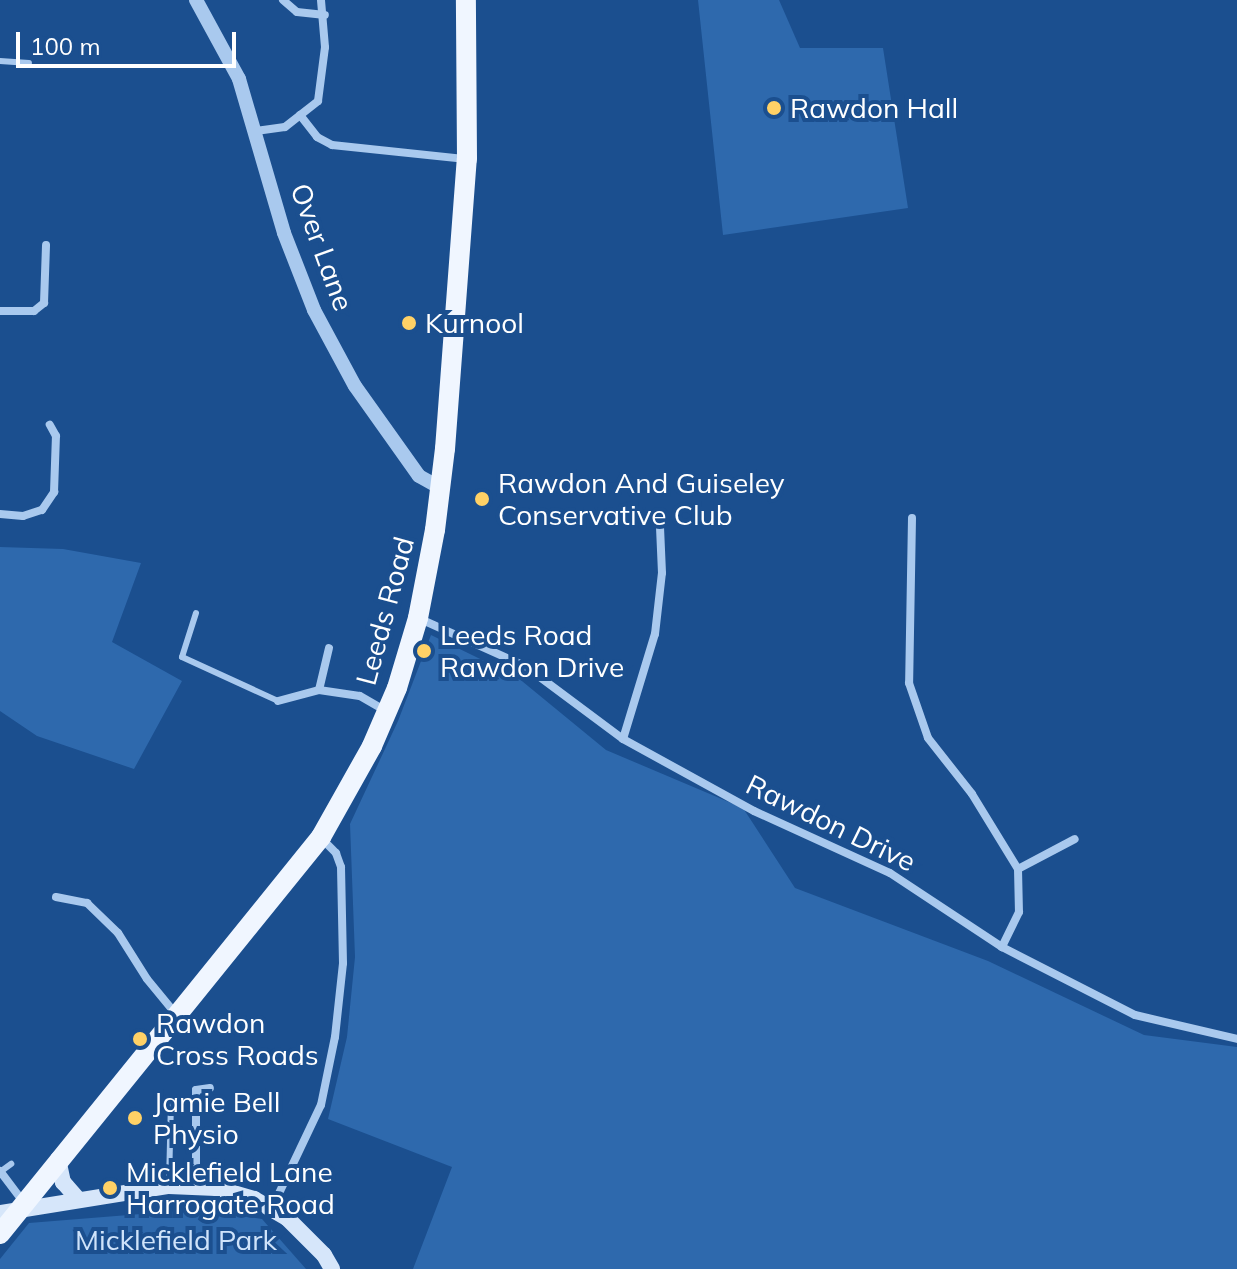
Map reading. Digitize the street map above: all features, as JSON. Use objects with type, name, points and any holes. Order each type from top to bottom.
[{"type":"main road","name":"Leeds Road","points":[[0,1234],[14,1208],[58,1159],[321,837],[372,746],[387,712],[418,618],[441,488],[467,159],[466,0]]},
{"type":"main road","points":[[58,1159],[63,1182],[78,1199]]},
{"type":"main road","points":[[14,1208],[169,1186],[196,1186],[235,1192],[272,1208],[324,1255],[332,1269]]},
{"type":"street","name":"Over Lane","points":[[196,0],[239,79],[284,233],[314,310],[373,412],[419,476],[441,488]]},
{"type":"street","points":[[283,0],[297,12],[325,15]]},
{"type":"street","points":[[256,131],[285,127],[318,101],[323,75],[325,15],[321,0]]},
{"type":"street","points":[[300,115],[317,137],[332,145],[467,159]]},
{"type":"street","points":[[0,311],[34,311],[44,303],[46,245]]},
{"type":"street","points":[[0,514],[23,516],[42,510],[54,492],[56,436],[50,425]]},
{"type":"street","points":[[912,518],[909,683],[928,738],[972,794],[1018,869],[1019,912],[1002,947]]},
{"type":"street","points":[[623,739],[655,634],[662,573],[660,527]]},
{"type":"street","name":"Rawdon Drive","points":[[418,618],[525,666],[623,739],[754,811],[890,873],[1002,947],[1135,1015],[1237,1039]]},
{"type":"street","points":[[319,690],[329,648]]},
{"type":"street","points":[[278,701],[319,690],[360,696],[387,712]]},
{"type":"street","points":[[272,1208],[321,1105],[336,1026],[343,963],[341,867],[336,853],[321,837]]},
{"type":"street","points":[[1018,869],[1075,839]]},
{"type":"street","points":[[56,897],[87,903],[118,933],[147,979],[176,1014]]},
{"type":"street","points":[[196,1186],[196,1090],[210,1088]]},
{"type":"street","points":[[0,1171],[14,1208]]},
{"type":"lane","points":[[0,61],[29,63]]},
{"type":"lane","points":[[196,613],[182,657],[278,701]]},
{"type":"lane","points":[[169,1186],[171,1099]]},
{"type":"lane","points":[[0,1171],[11,1164]]},
{"type":"green space","points":[[698,0],[779,0],[800,48],[883,48],[908,208],[723,235]]},
{"type":"green space","points":[[0,547],[63,549],[141,563],[112,642],[182,681],[134,769],[37,736],[0,711]]},
{"type":"green space","points":[[431,635],[517,677],[606,750],[743,808],[795,888],[988,961],[1144,1035],[1237,1047],[1237,1269],[413,1269],[452,1167],[328,1119],[347,1037],[355,957],[350,824],[398,721]]},
{"type":"green space","name":"Micklefield Park","points":[[203,1209],[262,1219],[306,1269],[0,1269],[0,1259],[29,1223]]},
{"type":"place","name":"Rawdon Hall","points":[[774,108]]},
{"type":"place","name":"Kurnool","points":[[409,323]]},
{"type":"place","name":"Rawdon And Guiseley Conservative Club","points":[[482,499]]},
{"type":"place","name":"Leeds Road Rawdon Drive","points":[[424,651]]},
{"type":"place","name":"Rawdon Cross Roads","points":[[140,1039]]},
{"type":"place","name":"Jamie Bell Physio","points":[[135,1118]]},
{"type":"place","name":"Micklefield Lane Harrogate Road","points":[[110,1188]]}]
